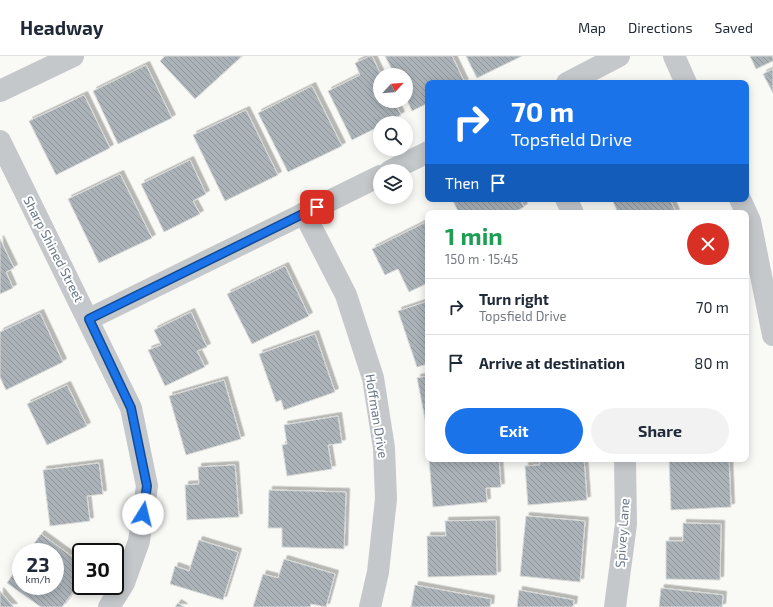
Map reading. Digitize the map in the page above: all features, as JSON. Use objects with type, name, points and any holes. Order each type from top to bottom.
[{"type":"street","points":[[0,91],[73,56]]},
{"type":"street","points":[[573,80],[618,56]]},
{"type":"street","points":[[674,56],[685,80]]},
{"type":"street","name":"Sharp Shined Street","points":[[0,141],[89,319],[131,408],[147,486],[139,541],[124,583],[109,607]]},
{"type":"street","points":[[404,164],[425,154]]},
{"type":"street","points":[[89,319],[373,179]]},
{"type":"street","name":"Hoffman Drive","points":[[304,213],[346,295],[373,378],[384,448],[386,499],[378,572],[370,607]]},
{"type":"street","points":[[749,219],[773,335]]},
{"type":"street","name":"Spivey Lane","points":[[615,607],[626,524],[625,462]]},
{"type":"building","points":[[165,56],[241,57],[195,99],[160,61]]},
{"type":"building","points":[[372,56],[378,68],[373,68],[373,108],[398,108],[401,115],[373,116],[373,130],[352,140],[328,91],[360,75],[355,63]]},
{"type":"building","points":[[385,56],[452,56],[464,80],[425,80],[425,104],[412,111],[411,108],[413,108],[413,68],[391,68]]},
{"type":"building","points":[[466,56],[522,56],[477,78]]},
{"type":"building","points":[[750,56],[773,56],[773,61],[756,69]]},
{"type":"building","points":[[146,65],[172,118],[118,144],[93,91]]},
{"type":"building","points":[[773,69],[773,93],[763,74]]},
{"type":"building","points":[[312,86],[342,146],[288,172],[258,113]]},
{"type":"building","points":[[84,95],[110,148],[56,175],[29,121]]},
{"type":"building","points":[[246,110],[278,175],[225,201],[193,135]]},
{"type":"building","points":[[190,160],[206,194],[193,201],[200,214],[164,232],[141,184]]},
{"type":"building","points":[[120,174],[152,238],[99,263],[68,199]]},
{"type":"building","points":[[454,202],[522,202],[524,207],[518,210],[458,210]]},
{"type":"building","points":[[613,202],[671,202],[675,210],[617,210]]},
{"type":"building","points":[[425,222],[425,284],[409,292],[398,269],[385,275],[372,249]]},
{"type":"building","points":[[0,239],[14,268],[6,272],[13,288],[0,294]]},
{"type":"building","points":[[285,266],[309,316],[252,344],[227,294]]},
{"type":"building","points":[[425,302],[425,365],[417,367],[398,311]]},
{"type":"building","points":[[191,312],[207,347],[197,351],[205,367],[165,386],[148,350],[161,345],[154,330]]},
{"type":"building","points":[[40,313],[63,362],[6,390],[0,377],[0,332]]},
{"type":"building","points":[[315,334],[335,392],[284,410],[281,400],[276,402],[259,354]]},
{"type":"building","points":[[425,377],[425,419],[417,378]]},
{"type":"building","points":[[224,380],[241,439],[186,455],[169,396]]},
{"type":"building","points":[[67,385],[87,426],[47,445],[27,404]]},
{"type":"building","points":[[338,416],[342,443],[328,445],[332,469],[287,476],[282,445],[287,444],[284,425]]},
{"type":"building","points":[[429,462],[499,462],[501,487],[486,488],[487,502],[433,507]]},
{"type":"building","points":[[540,462],[584,462],[587,500],[528,505],[525,466],[540,465]]},
{"type":"building","points":[[669,462],[729,462],[731,507],[671,510]]},
{"type":"building","points":[[99,463],[103,494],[87,496],[90,521],[50,526],[43,470]]},
{"type":"building","points":[[235,465],[239,517],[187,520],[185,485],[199,484],[198,467]]},
{"type":"building","points":[[269,490],[346,492],[344,549],[282,547],[282,528],[268,528]]},
{"type":"building","points":[[526,516],[585,521],[580,582],[520,576]]},
{"type":"building","points":[[496,520],[497,575],[428,577],[427,536],[446,536],[445,521]]},
{"type":"building","points":[[683,523],[721,524],[720,580],[666,579],[666,541],[683,541]]},
{"type":"building","points":[[41,534],[53,543],[34,543]]},
{"type":"building","points":[[199,540],[238,552],[223,600],[170,584],[175,566],[189,571]]},
{"type":"building","points":[[64,551],[72,556],[72,593],[62,607],[41,607],[24,595],[64,595]]},
{"type":"building","points":[[284,559],[335,574],[326,607],[311,604],[310,607],[253,607],[263,574],[278,578]]},
{"type":"building","points":[[12,576],[12,587],[7,583]]},
{"type":"building","points":[[415,585],[491,599],[490,607],[411,607]]},
{"type":"building","points":[[661,588],[723,595],[722,607],[659,607]]},
{"type":"building","points":[[519,590],[574,600],[573,607],[517,607]]},
{"type":"building","points":[[0,591],[14,607],[0,607]]},
{"type":"building","points":[[178,603],[184,607],[175,607]]},
{"type":"route","points":[[143,514],[147,486],[131,408],[89,319],[317,207]]}]
